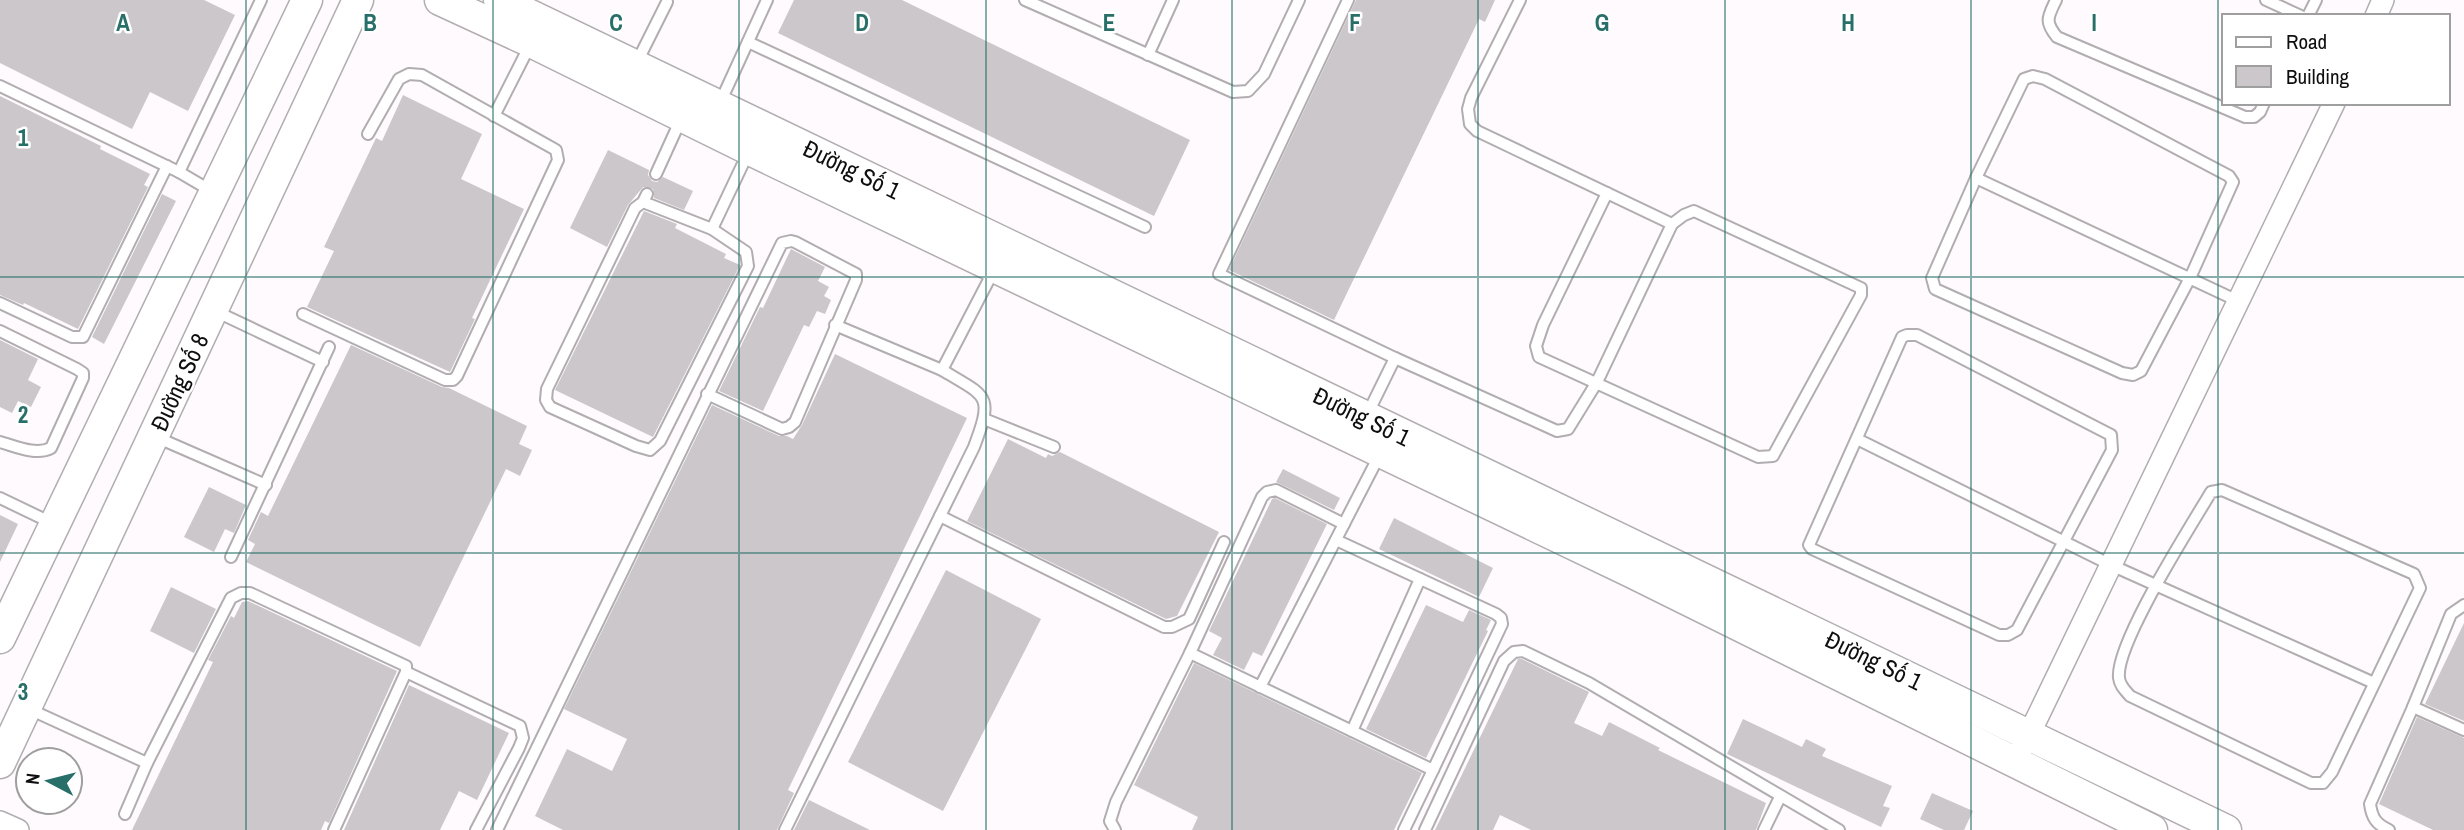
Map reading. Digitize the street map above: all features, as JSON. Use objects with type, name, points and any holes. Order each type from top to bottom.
[{"type":"street","name":"Đường Số 8","points":[[0,638],[307,0]]},
{"type":"street","name":"Đường Số 8","points":[[0,763],[358,0]]},
{"type":"street","name":"Đường Số 1","points":[[440,0],[995,267],[2029,735],[2226,830]]},
{"type":"street","name":"Đường Số 1","points":[[499,0],[719,105],[2016,762],[2134,826]]},
{"type":"street","points":[[2016,762],[2333,105]]},
{"type":"street","points":[[0,822],[18,830]]},
{"type":"lane","points":[[179,172],[261,0]]},
{"type":"lane","points":[[719,105],[767,0]]},
{"type":"lane","points":[[1025,0],[1233,92],[1248,91],[1264,74],[1299,0]]},
{"type":"lane","points":[[1148,55],[1174,0]]},
{"type":"lane","points":[[1348,0],[1219,274],[1395,358],[1558,431],[1568,429],[1597,382],[1672,224],[1695,211],[1861,288],[1861,295],[1773,456],[1758,457],[1597,382],[1539,357],[1536,346],[1543,325],[1607,193]]},
{"type":"lane","points":[[1520,0],[1471,98],[1468,109],[1470,124],[1477,131],[1672,224]]},
{"type":"lane","points":[[2056,0],[2048,18],[2050,28],[2057,37],[2245,117],[2254,117],[2263,105]]},
{"type":"lane","points":[[2266,0],[2297,14]]},
{"type":"lane","points":[[635,65],[667,2]]},
{"type":"lane","points":[[494,116],[531,42]]},
{"type":"lane","points":[[748,42],[1146,227]]},
{"type":"lane","points":[[303,314],[445,380],[453,380],[558,160],[556,150],[422,75],[409,74],[399,79],[368,134]]},
{"type":"lane","points":[[2033,76],[2045,79],[2229,176],[2233,182],[2190,278],[2141,371],[2133,375],[2122,373],[1934,289],[1933,278],[1976,178],[2024,79],[2033,76]]},
{"type":"lane","points":[[0,86],[179,172],[214,193]]},
{"type":"lane","points":[[656,174],[682,117]]},
{"type":"lane","points":[[712,229],[750,150]]},
{"type":"lane","points":[[0,303],[72,337],[83,337],[167,166]]},
{"type":"lane","points":[[1976,178],[2238,301]]},
{"type":"lane","points":[[645,198],[712,229],[746,253],[748,266],[660,441],[650,450],[636,446],[550,407],[546,400],[547,389],[635,208],[645,198]]},
{"type":"lane","points":[[497,830],[707,394],[782,243],[795,242],[856,274],[856,280],[789,428],[782,429],[707,394]]},
{"type":"lane","points":[[942,370],[995,267]]},
{"type":"lane","points":[[213,309],[323,362]]},
{"type":"lane","points":[[785,830],[974,447],[984,419],[985,403],[980,392],[942,370],[835,325]]},
{"type":"lane","points":[[0,331],[83,373],[51,448],[36,451],[0,442]]},
{"type":"lane","points":[[1917,335],[2111,435],[2112,450],[2063,541],[2017,630],[2008,635],[1999,635],[1812,548],[1810,540],[1902,337],[1917,335]]},
{"type":"lane","points":[[231,557],[329,347]]},
{"type":"lane","points":[[1260,687],[1344,524],[1368,436],[1395,358]]},
{"type":"lane","points":[[984,419],[1054,447]]},
{"type":"lane","points":[[154,436],[266,485]]},
{"type":"lane","points":[[1857,439],[2111,565],[2374,683]]},
{"type":"lane","points":[[1115,830],[1110,821],[1116,802],[1190,653],[1262,497],[1267,492],[1276,490],[1344,524]]},
{"type":"lane","points":[[2222,490],[2414,574],[2420,588],[2332,772],[2323,783],[2311,783],[2130,696],[2121,687],[2119,676],[2123,652],[2156,585],[2211,492],[2222,490]]},
{"type":"lane","points":[[0,498],[55,524]]},
{"type":"lane","points":[[940,516],[1164,627],[1172,627],[1189,619],[1224,542]]},
{"type":"lane","points":[[1336,540],[1501,618],[1502,624],[1405,830]]},
{"type":"lane","points":[[1352,731],[1420,579]]},
{"type":"lane","points":[[124,814],[231,598],[241,593],[250,593],[405,666],[406,672],[334,830]]},
{"type":"lane","points":[[2389,830],[2371,817],[2370,804],[2451,614],[2464,605]]},
{"type":"lane","points":[[1425,830],[1504,660],[1514,652],[1523,651],[1589,683],[1839,830]]},
{"type":"lane","points":[[1190,653],[1433,770]]},
{"type":"lane","points":[[406,672],[520,726],[523,738],[519,748],[476,830]]},
{"type":"lane","points":[[2413,707],[2464,730]]},
{"type":"lane","points":[[26,708],[147,763]]},
{"type":"lane","points":[[1764,830],[1780,797]]},
{"type":"building","points":[[0,0],[204,0],[235,15],[188,111],[150,92],[132,129],[0,63]]},
{"type":"building","points":[[794,0],[902,0],[1190,140],[1154,216],[778,33]]},
{"type":"building","points":[[1356,0],[1495,0],[1485,22],[1479,19],[1334,320],[1229,270]]},
{"type":"building","points":[[403,95],[482,134],[461,179],[524,209],[472,318],[475,319],[450,372],[307,307],[334,251],[324,247],[376,138],[382,141]]},
{"type":"building","points":[[0,96],[101,146],[100,149],[150,174],[144,185],[148,187],[78,329],[24,303],[23,305],[0,295]]},
{"type":"building","points":[[608,150],[649,170],[648,175],[652,181],[657,182],[663,177],[693,191],[684,210],[654,198],[653,189],[643,187],[628,205],[607,247],[570,228]]},
{"type":"building","points":[[162,194],[176,201],[104,344],[92,337]]},
{"type":"building","points":[[644,211],[677,224],[675,228],[726,254],[724,258],[740,265],[653,437],[555,390]]},
{"type":"building","points":[[791,249],[825,267],[818,281],[829,287],[824,296],[831,300],[825,314],[817,311],[809,327],[804,325],[763,411],[719,391]]},
{"type":"building","points":[[0,340],[38,359],[28,380],[41,387],[31,407],[18,401],[12,413],[0,407]]},
{"type":"building","points":[[351,345],[527,426],[519,444],[532,450],[520,476],[506,469],[420,647],[246,562],[255,544],[248,540],[261,512],[268,516]]},
{"type":"building","points":[[835,354],[967,418],[788,790],[794,793],[777,830],[563,830],[535,816],[567,749],[612,771],[627,739],[564,709],[712,405],[779,436],[793,439]]},
{"type":"building","points":[[1008,439],[1046,458],[1048,454],[1052,456],[1060,452],[1219,532],[1177,616],[1166,619],[967,521]]},
{"type":"building","points":[[1283,469],[1340,498],[1334,510],[1276,482]]},
{"type":"building","points":[[209,487],[246,505],[234,533],[225,529],[214,552],[184,537]]},
{"type":"building","points":[[1275,498],[1327,524],[1262,656],[1253,652],[1244,670],[1213,655],[1222,638],[1209,631],[1272,499]]},
{"type":"building","points":[[0,515],[18,524],[0,562]]},
{"type":"building","points":[[1394,518],[1493,568],[1479,597],[1379,549]]},
{"type":"building","points":[[946,570],[1041,619],[943,811],[848,762]]},
{"type":"building","points":[[171,587],[216,609],[194,653],[150,631]]},
{"type":"building","points":[[248,601],[397,671],[329,823],[325,821],[321,830],[132,830],[213,662],[208,660],[231,616],[234,618],[242,602]]},
{"type":"building","points":[[1426,605],[1463,622],[1469,610],[1491,620],[1426,758],[1366,729]]},
{"type":"building","points":[[2464,623],[2464,721],[2425,704]]},
{"type":"building","points":[[1518,659],[1589,692],[1574,723],[1602,736],[1609,722],[1660,748],[1658,750],[1766,803],[1756,830],[1531,830],[1500,815],[1493,830],[1435,830]]},
{"type":"building","points":[[1194,663],[1422,773],[1394,830],[1192,830],[1198,817],[1134,785]]},
{"type":"building","points":[[409,685],[509,733],[477,800],[459,791],[440,830],[344,830]]},
{"type":"building","points":[[2417,717],[2464,738],[2464,830],[2433,830],[2379,804]]},
{"type":"building","points":[[1743,719],[1802,747],[1806,739],[1826,749],[1822,756],[1892,786],[1883,806],[1890,808],[1881,827],[1727,754]]},
{"type":"building","points":[[1932,793],[1973,811],[1964,830],[1944,830],[1920,819]]},
{"type":"building","points":[[809,800],[870,830],[794,830]]}]
